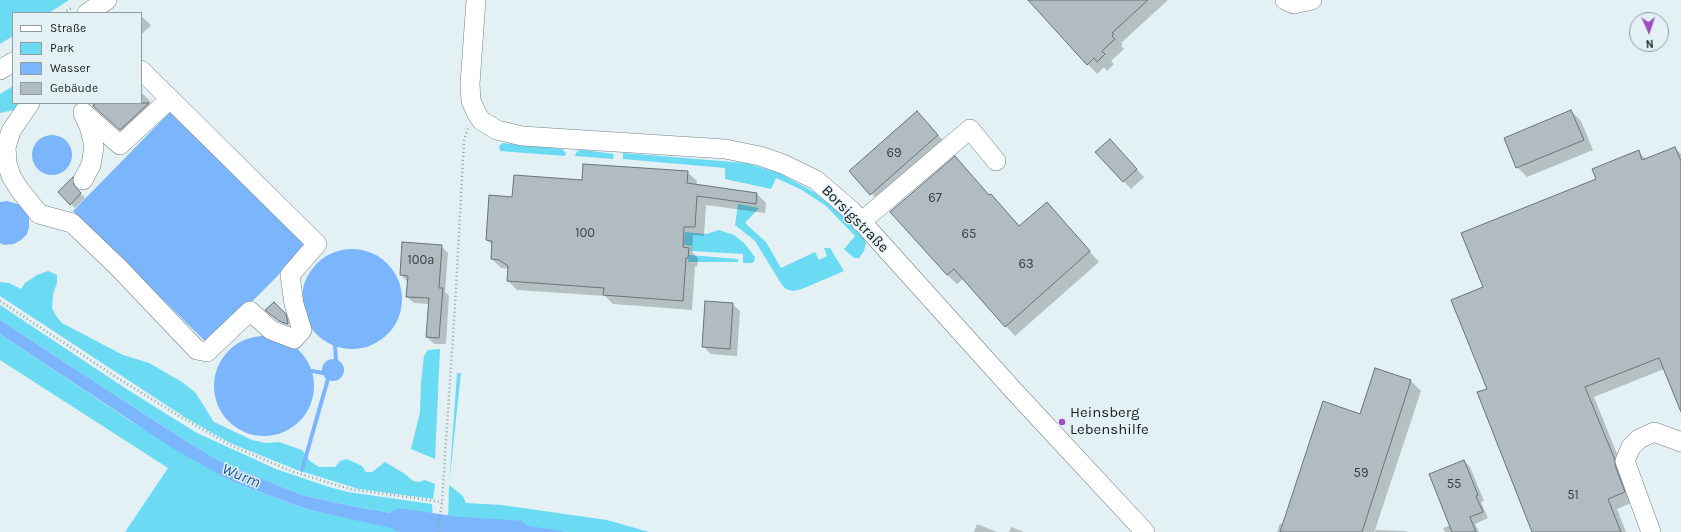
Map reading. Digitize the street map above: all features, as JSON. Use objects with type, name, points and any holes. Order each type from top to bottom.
[{"type":"street","points":[[89,12],[107,0]]},
{"type":"street","points":[[476,0],[470,84],[471,101],[478,116]]},
{"type":"street","points":[[1285,0],[1294,4],[1312,0]]},
{"type":"street","points":[[0,70],[12,63]]},
{"type":"street","points":[[29,104],[11,131],[6,147],[7,163],[11,176],[18,189],[39,214],[72,223],[118,267],[197,350],[206,352],[250,311],[271,330],[294,339],[302,330],[294,304],[290,275],[317,244],[142,71]]},
{"type":"street","points":[[78,107],[120,145],[170,99]]},
{"type":"street","points":[[78,107],[90,129],[94,147],[91,166],[83,180]]},
{"type":"street","name":"Borsigstraße","points":[[478,116],[482,121],[497,130],[522,136],[725,149],[760,156],[783,164],[816,180],[852,211],[1014,391],[1145,532]]},
{"type":"street","points":[[861,222],[970,129],[996,161]]},
{"type":"street","points":[[1651,532],[1625,461],[1631,447],[1639,439],[1654,432],[1681,442]]},
{"type":"path","points":[[438,532],[442,502],[464,141],[467,129],[478,116]]},
{"type":"path","points":[[0,301],[116,377],[174,413],[230,445],[291,471],[350,489],[442,502]]},
{"type":"green space","points":[[0,0],[69,0],[51,12],[12,12],[12,37],[0,44]]},
{"type":"green space","points":[[12,87],[12,104],[22,104],[19,109],[0,113],[0,94]]},
{"type":"green space","points":[[503,143],[562,149],[566,153],[565,156],[500,151],[499,146]]},
{"type":"green space","points":[[579,150],[614,154],[613,159],[575,156]]},
{"type":"green space","points":[[623,153],[746,163],[779,173],[814,192],[839,212],[863,237],[866,243],[864,251],[859,258],[854,258],[844,249],[855,236],[826,206],[802,190],[776,178],[771,189],[725,179],[725,168],[623,159]]},
{"type":"green space","points":[[738,204],[759,208],[745,223],[766,242],[781,268],[815,252],[819,260],[827,256],[824,248],[830,248],[844,271],[802,289],[793,291],[786,289],[755,241],[735,225]]},
{"type":"green space","points":[[719,230],[734,235],[744,243],[755,257],[754,262],[743,263],[743,254],[691,251],[692,246],[684,245],[685,232],[706,234]]},
{"type":"green space","points":[[689,255],[738,259],[738,262],[688,262]]},
{"type":"green space","points":[[48,271],[57,275],[52,308],[62,323],[123,355],[149,363],[182,382],[195,392],[214,422],[252,440],[266,443],[279,442],[302,450],[310,461],[319,467],[335,467],[340,461],[347,459],[362,466],[366,472],[372,472],[385,462],[405,474],[413,481],[419,482],[425,480],[435,484],[433,499],[359,489],[297,470],[230,443],[186,418],[0,296],[0,282],[9,283],[21,289],[25,283],[37,275]]},
{"type":"green space","points":[[0,305],[128,390],[197,433],[276,469],[329,487],[348,492],[432,504],[433,520],[356,507],[302,495],[223,463],[178,436],[0,320]]},
{"type":"green space","points":[[0,334],[129,420],[231,481],[314,511],[414,532],[125,532],[168,468],[0,360]]},
{"type":"green space","points":[[440,349],[435,459],[411,449],[420,412],[424,356],[428,350]]},
{"type":"green space","points":[[457,373],[461,373],[449,483]]},
{"type":"green space","points":[[449,485],[463,496],[466,503],[502,505],[607,520],[649,532],[568,532],[459,518],[448,521]]},
{"type":"water","points":[[173,109],[309,244],[209,345],[73,211]]},
{"type":"water","points":[[52,135],[60,137],[66,141],[70,147],[72,155],[70,163],[66,169],[60,173],[52,175],[44,173],[38,169],[34,163],[32,155],[34,147],[38,141],[44,137]]},
{"type":"water","points":[[7,201],[21,205],[26,210],[29,218],[29,227],[27,234],[21,240],[14,244],[4,245],[0,243],[0,202]]},
{"type":"water","points":[[352,249],[362,250],[380,257],[394,271],[401,289],[401,309],[394,327],[380,341],[362,348],[352,349],[342,348],[324,341],[310,327],[303,309],[302,299],[303,289],[310,271],[324,257],[342,250]]},
{"type":"water","points":[[0,320],[178,436],[223,463],[302,495],[356,507],[433,520],[431,532],[414,532],[386,527],[314,511],[231,481],[172,448],[0,334]]},
{"type":"water","points":[[264,336],[274,337],[292,344],[306,358],[313,376],[313,396],[306,414],[292,428],[274,435],[264,436],[254,435],[236,428],[222,414],[215,396],[214,386],[215,376],[222,358],[236,344],[254,337]]},
{"type":"water","points":[[333,359],[341,362],[344,370],[341,378],[333,381],[325,378],[322,370],[325,362]]},
{"type":"water","points":[[459,518],[568,532],[445,532],[448,521]]},
{"type":"building","points":[[1028,0],[1148,0],[1112,33],[1114,34],[1112,36],[1115,39],[1102,51],[1105,54],[1097,62],[1094,58],[1087,65]]},
{"type":"building","points":[[149,103],[120,130],[93,106],[95,104]]},
{"type":"building","points":[[1571,110],[1584,140],[1516,168],[1504,138]]},
{"type":"building","points":[[917,111],[938,135],[870,195],[849,171]]},
{"type":"building","points":[[1110,139],[1137,169],[1123,182],[1095,152]]},
{"type":"building","points":[[1675,147],[1681,161],[1681,412],[1659,358],[1585,387],[1615,460],[1615,465],[1625,492],[1608,499],[1621,532],[1532,532],[1477,392],[1487,389],[1451,300],[1483,287],[1461,233],[1596,179],[1592,169],[1639,150],[1642,160]]},
{"type":"building","points":[[955,156],[989,195],[991,194],[1019,226],[1047,202],[1090,251],[1005,327],[954,269],[947,275],[890,212]]},
{"type":"building","points":[[583,164],[688,171],[687,183],[757,193],[756,204],[697,196],[695,227],[684,227],[683,247],[689,248],[688,258],[686,258],[683,301],[603,295],[604,288],[507,281],[508,266],[499,260],[491,259],[492,241],[486,240],[489,195],[512,197],[514,175],[582,180]]},
{"type":"building","points":[[73,177],[74,185],[81,193],[70,205],[58,192]]},
{"type":"building","points":[[402,242],[442,245],[439,288],[443,288],[439,338],[426,337],[429,298],[406,297],[408,276],[400,275]]},
{"type":"building","points":[[705,301],[733,303],[730,349],[702,347]]},
{"type":"building","points":[[274,302],[286,314],[287,324],[279,321],[265,310]]},
{"type":"building","points":[[1375,368],[1411,380],[1362,532],[1280,532],[1323,401],[1360,414]]},
{"type":"building","points":[[1464,460],[1483,512],[1470,517],[1476,532],[1452,532],[1429,474]]},
{"type":"waterway","points":[[335,346],[336,360]]},
{"type":"waterway","points":[[312,371],[323,373]]},
{"type":"waterway","points":[[302,470],[328,379]]},
{"type":"waterway","name":"Wurm","points":[[400,520],[455,528],[517,532]]},
{"type":"place","name":"Heinsberg Lebenshilfe","points":[[1062,422]]}]
